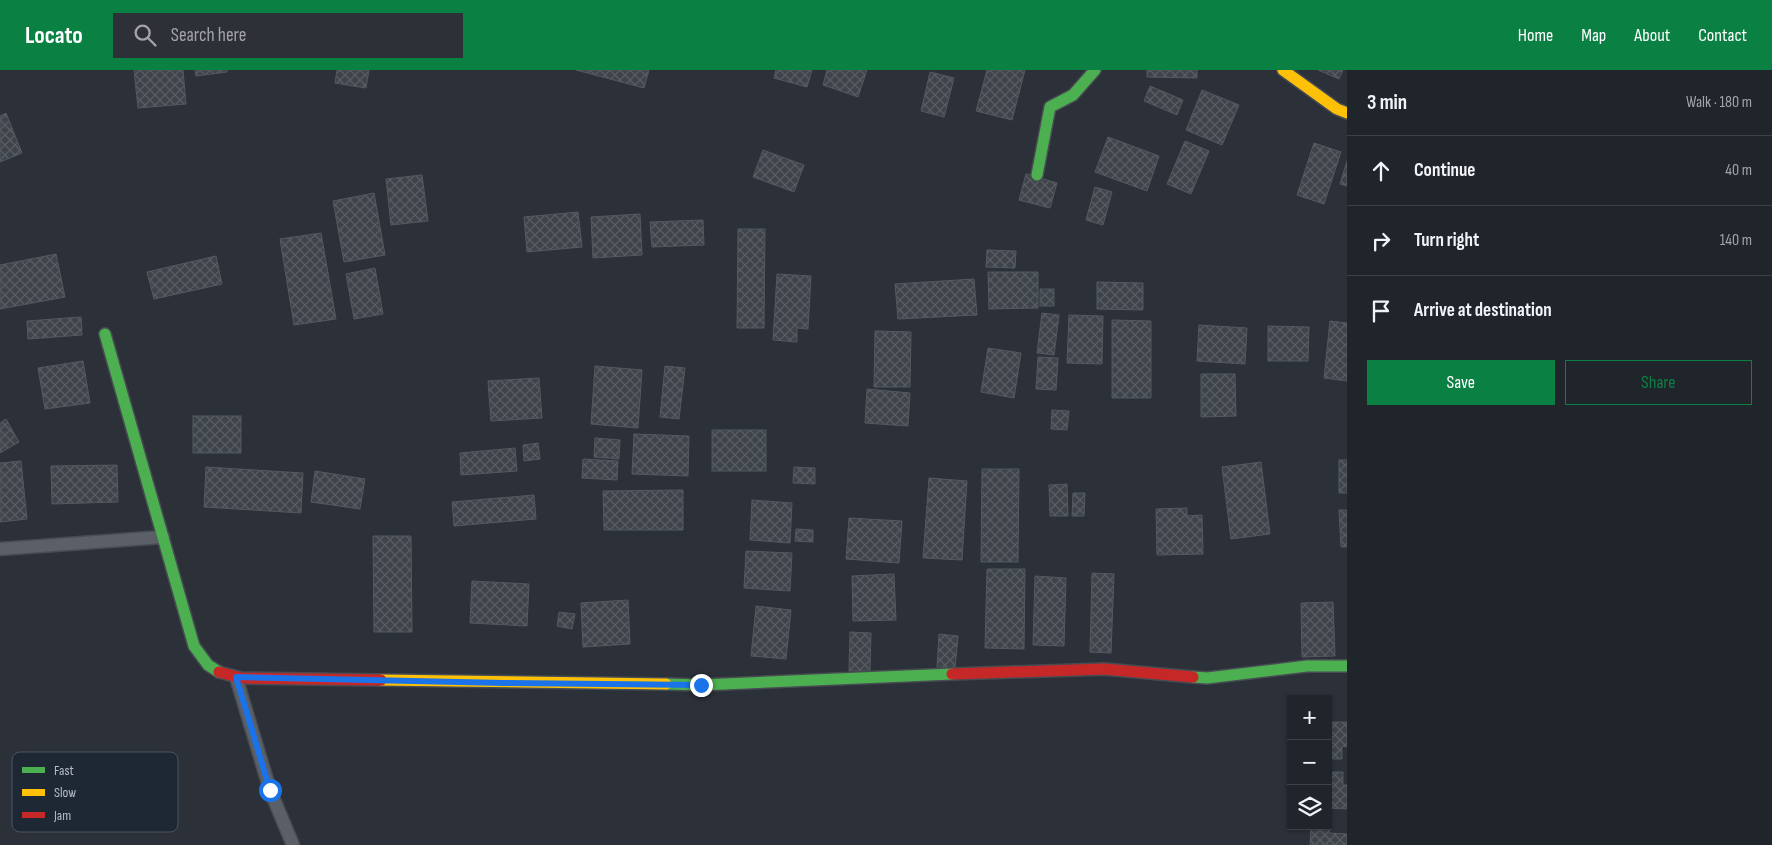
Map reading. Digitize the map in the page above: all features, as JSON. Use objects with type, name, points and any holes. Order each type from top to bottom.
[{"type":"street","points":[[1036,175],[1050,107],[1073,95],[1095,70]]},
{"type":"street","points":[[1284,70],[1322,99],[1347,113]]},
{"type":"street","points":[[105,334],[194,646],[205,663],[222,675],[236,677],[504,683],[701,685],[887,676],[1104,669],[1207,678],[1307,666],[1347,666]]},
{"type":"lane","points":[[0,549],[163,537]]},
{"type":"lane","points":[[236,677],[270,790],[294,845]]},
{"type":"building","points":[[134,70],[183,70],[186,104],[138,108]]},
{"type":"building","points":[[195,70],[227,70],[227,72],[196,76]]},
{"type":"building","points":[[337,70],[369,70],[366,88],[335,83]]},
{"type":"building","points":[[576,70],[649,70],[644,88]]},
{"type":"building","points":[[776,70],[812,70],[807,87],[774,78]]},
{"type":"building","points":[[827,70],[867,70],[858,97],[823,85]]},
{"type":"building","points":[[987,70],[1025,70],[1012,120],[976,111]]},
{"type":"building","points":[[1147,70],[1197,70],[1197,78],[1147,77]]},
{"type":"building","points":[[1318,70],[1343,70],[1339,79]]},
{"type":"building","points":[[930,72],[954,78],[944,117],[921,111]]},
{"type":"building","points":[[1150,86],[1183,100],[1177,115],[1144,101]]},
{"type":"building","points":[[1202,90],[1239,105],[1222,145],[1186,130]]},
{"type":"building","points":[[6,113],[22,153],[0,162],[0,116]]},
{"type":"building","points":[[1108,137],[1159,156],[1147,191],[1095,172]]},
{"type":"building","points":[[1185,141],[1209,151],[1191,194],[1167,184]]},
{"type":"building","points":[[1314,143],[1341,152],[1324,204],[1297,195]]},
{"type":"building","points":[[763,150],[804,165],[794,192],[753,177]]},
{"type":"building","points":[[1347,161],[1347,186],[1340,184]]},
{"type":"building","points":[[1026,174],[1057,183],[1050,208],[1019,200]]},
{"type":"building","points":[[422,175],[428,221],[391,225],[386,179]]},
{"type":"building","points":[[1095,187],[1112,192],[1103,225],[1086,220]]},
{"type":"building","points":[[374,193],[385,255],[344,262],[333,201]]},
{"type":"building","points":[[578,212],[582,247],[527,252],[524,217]]},
{"type":"building","points":[[640,214],[642,255],[593,258],[591,217]]},
{"type":"building","points":[[703,220],[704,245],[652,247],[650,222]]},
{"type":"building","points":[[738,229],[765,229],[764,328],[737,328]]},
{"type":"building","points":[[321,233],[336,319],[294,325],[280,239]]},
{"type":"building","points":[[987,250],[1016,251],[1015,268],[986,267]]},
{"type":"building","points":[[56,254],[65,297],[0,309],[0,265]]},
{"type":"building","points":[[216,256],[222,284],[154,299],[147,272]]},
{"type":"building","points":[[375,268],[383,314],[354,319],[346,274]]},
{"type":"building","points":[[988,272],[1038,272],[1038,308],[989,309]]},
{"type":"building","points":[[777,274],[811,276],[808,329],[797,328],[797,342],[773,340]]},
{"type":"building","points":[[974,279],[977,315],[898,319],[895,284]]},
{"type":"building","points":[[1097,282],[1143,283],[1143,310],[1097,309]]},
{"type":"building","points":[[1040,289],[1054,289],[1054,306],[1040,306]]},
{"type":"building","points":[[1042,313],[1059,315],[1054,355],[1037,353]]},
{"type":"building","points":[[1069,315],[1103,316],[1102,364],[1067,363]]},
{"type":"building","points":[[81,317],[82,335],[28,339],[27,321]]},
{"type":"building","points":[[1112,320],[1151,321],[1151,398],[1112,398]]},
{"type":"building","points":[[1330,321],[1347,323],[1347,381],[1324,378]]},
{"type":"building","points":[[1199,325],[1247,328],[1245,364],[1197,361]]},
{"type":"building","points":[[1268,326],[1309,327],[1308,361],[1268,361]]},
{"type":"building","points":[[875,331],[911,332],[910,387],[874,387]]},
{"type":"building","points":[[988,348],[1021,353],[1014,398],[981,392]]},
{"type":"building","points":[[1038,357],[1058,358],[1056,390],[1036,389]]},
{"type":"building","points":[[83,361],[90,403],[45,409],[38,368]]},
{"type":"building","points":[[595,366],[642,370],[638,428],[591,424]]},
{"type":"building","points":[[665,366],[685,368],[679,419],[660,417]]},
{"type":"building","points":[[1201,374],[1235,374],[1236,416],[1201,417]]},
{"type":"building","points":[[539,378],[542,418],[491,421],[488,381]]},
{"type":"building","points":[[867,389],[910,393],[908,426],[865,423]]},
{"type":"building","points":[[1052,410],[1069,411],[1067,430],[1051,429]]},
{"type":"building","points":[[193,416],[241,416],[241,453],[193,453]]},
{"type":"building","points":[[6,419],[19,442],[0,453],[0,423]]},
{"type":"building","points":[[712,430],[766,430],[766,471],[712,471]]},
{"type":"building","points":[[634,434],[689,436],[688,476],[632,474]]},
{"type":"building","points":[[595,438],[620,440],[619,459],[594,457]]},
{"type":"building","points":[[538,443],[540,459],[524,461],[523,445]]},
{"type":"building","points":[[515,448],[517,471],[461,475],[460,453]]},
{"type":"building","points":[[583,459],[618,461],[617,480],[582,478]]},
{"type":"building","points":[[1339,460],[1347,460],[1347,493],[1339,493]]},
{"type":"building","points":[[21,461],[27,519],[0,522],[0,463]]},
{"type":"building","points":[[1261,462],[1270,534],[1231,539],[1222,467]]},
{"type":"building","points":[[117,465],[118,502],[52,504],[51,466]]},
{"type":"building","points":[[206,467],[303,473],[301,513],[204,507]]},
{"type":"building","points":[[794,467],[815,468],[815,484],[793,483]]},
{"type":"building","points":[[982,469],[1019,469],[1018,562],[981,562]]},
{"type":"building","points":[[315,471],[365,479],[360,509],[311,502]]},
{"type":"building","points":[[929,478],[967,481],[962,560],[923,558]]},
{"type":"building","points":[[1067,484],[1068,516],[1050,516],[1049,485]]},
{"type":"building","points":[[683,490],[683,530],[604,530],[603,491]]},
{"type":"building","points":[[1073,493],[1085,493],[1084,516],[1072,516]]},
{"type":"building","points":[[534,495],[536,519],[454,526],[452,502]]},
{"type":"building","points":[[752,500],[792,503],[790,543],[750,540]]},
{"type":"building","points":[[1187,508],[1187,516],[1202,515],[1203,554],[1157,555],[1156,509]]},
{"type":"building","points":[[1339,510],[1347,510],[1347,547],[1341,547]]},
{"type":"building","points":[[849,518],[902,521],[899,563],[846,559]]},
{"type":"building","points":[[796,529],[813,530],[813,542],[795,541]]},
{"type":"building","points":[[373,536],[411,536],[412,632],[374,632]]},
{"type":"building","points":[[746,551],[792,553],[790,591],[744,588]]},
{"type":"building","points":[[987,569],[1025,569],[1024,649],[985,648]]},
{"type":"building","points":[[1092,573],[1114,574],[1111,653],[1090,652]]},
{"type":"building","points":[[894,574],[896,620],[853,621],[852,576]]},
{"type":"building","points":[[1035,576],[1066,578],[1064,646],[1033,645]]},
{"type":"building","points":[[472,581],[529,584],[527,626],[470,623]]},
{"type":"building","points":[[628,600],[630,644],[583,647],[581,603]]},
{"type":"building","points":[[1333,602],[1335,656],[1302,657],[1301,603]]},
{"type":"building","points":[[756,606],[791,610],[786,659],[751,656]]},
{"type":"building","points":[[559,612],[575,614],[572,629],[557,626]]},
{"type":"building","points":[[850,632],[871,633],[870,671],[849,671]]},
{"type":"building","points":[[939,634],[958,636],[955,668],[937,667]]},
{"type":"building","points":[[1332,722],[1347,722],[1347,747],[1342,746],[1342,759],[1332,759]]},
{"type":"building","points":[[1332,772],[1343,772],[1343,785],[1347,785],[1347,809],[1332,808]]},
{"type":"building","points":[[1311,830],[1329,830],[1329,833],[1347,834],[1347,845],[1310,845]]},
{"type":"traffic: fast","points":[[1037,175],[1050,107],[1073,95],[1095,70]]},
{"type":"traffic: fast","points":[[105,334],[194,646],[208,665],[219,672]]},
{"type":"traffic: fast","points":[[1193,677],[1207,678],[1307,666],[1347,666]]},
{"type":"traffic: fast","points":[[666,684],[701,685],[952,674]]},
{"type":"traffic: slow","points":[[1283,70],[1337,109],[1347,113]]},
{"type":"traffic: slow","points":[[381,680],[666,684]]},
{"type":"traffic: jam","points":[[952,674],[1104,669],[1193,677]]},
{"type":"traffic: jam","points":[[219,672],[241,678],[381,680]]},
{"type":"route","points":[[270,790],[236,677],[701,685]]}]
